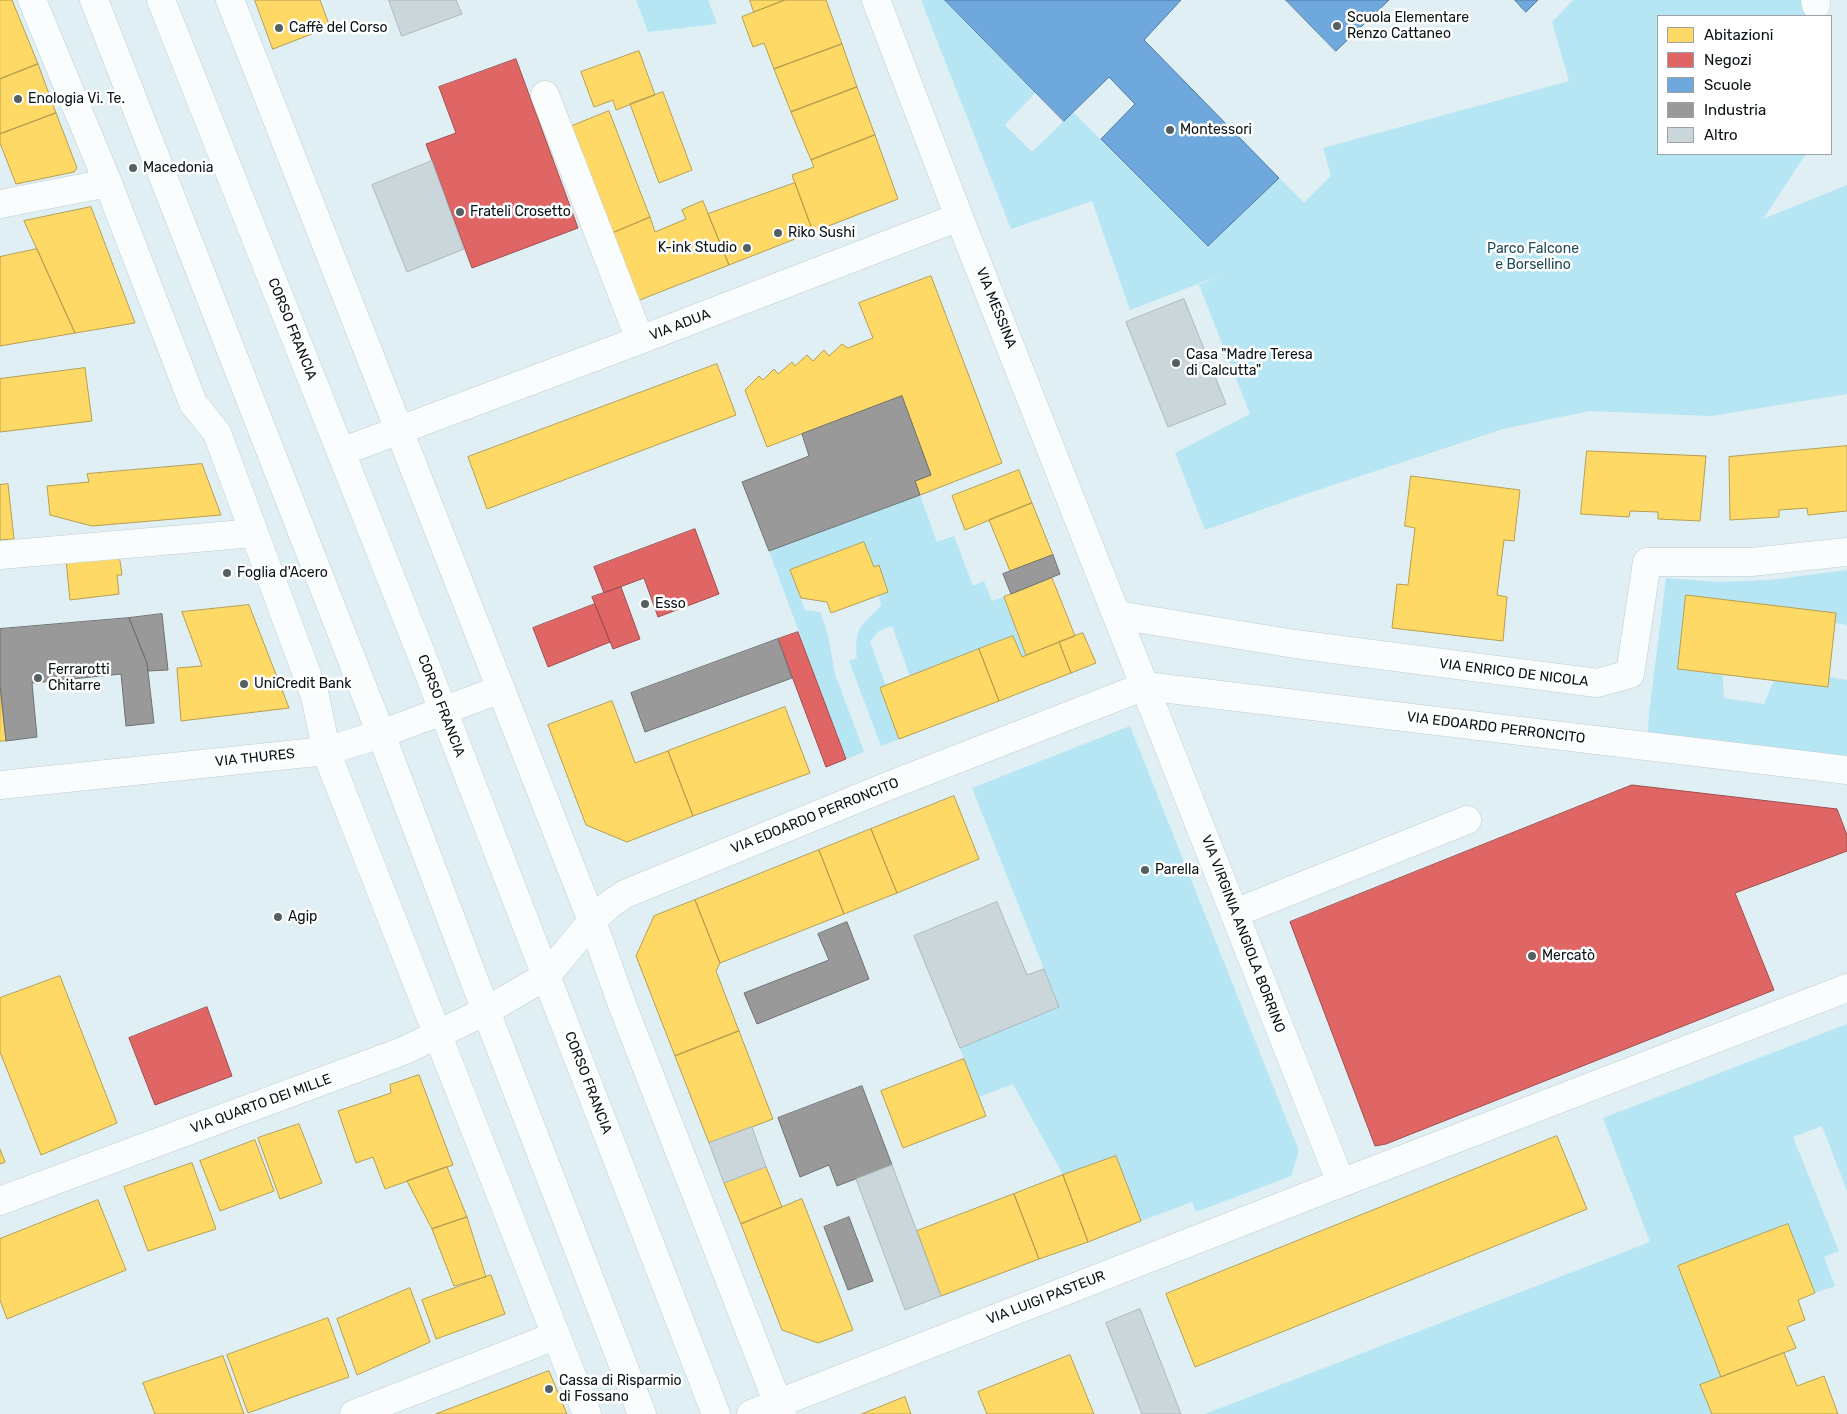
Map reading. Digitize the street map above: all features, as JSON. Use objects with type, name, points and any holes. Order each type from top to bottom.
[{"type":"street","points":[[32,0],[108,183],[193,402],[216,433],[316,696],[326,751],[587,1414]]},
{"type":"street","points":[[94,0],[381,734],[642,1414]]},
{"type":"street","name":"CORSO FRANCIA","points":[[161,0],[444,711],[716,1414]]},
{"type":"street","points":[[230,0],[592,920],[623,1008],[780,1408]]},
{"type":"street","name":"VIA MESSINA","points":[[876,0],[959,216],[1145,686]]},
{"type":"street","points":[[545,95],[640,340]]},
{"type":"street","points":[[0,204],[108,183]]},
{"type":"street","name":"VIA ADUA","points":[[341,452],[640,340],[959,216]]},
{"type":"street","points":[[0,555],[254,533]]},
{"type":"street","name":"VIA ENRICO DE NICOLA","points":[[1118,615],[1370,654],[1597,683],[1630,674],[1647,562],[1752,562],[1847,552]]},
{"type":"street","name":"VIA EDOARDO PERRONCITO","points":[[517,994],[546,976],[592,920],[609,904],[624,894],[888,786],[1145,686],[1847,770]]},
{"type":"street","name":"VIA VIRGINIA ANGIOLA BORRINO","points":[[1145,686],[1340,1183]]},
{"type":"street","name":"VIA THURES","points":[[0,785],[326,751],[381,734],[501,689]]},
{"type":"street","points":[[1235,912],[1467,820]]},
{"type":"street","name":"VIA LUIGI PASTEUR","points":[[751,1414],[780,1408],[1340,1183],[1847,988]]},
{"type":"street","name":"VIA QUARTO DEI MILLE","points":[[0,1200],[403,1051],[437,1036],[517,994]]},
{"type":"street","points":[[354,1414],[555,1336]]},
{"type":"green space","points":[[636,0],[708,0],[717,24],[648,32]]},
{"type":"green space","name":"Parco Falcone e Borsellino","points":[[921,0],[945,0],[1036,92],[1005,125],[1032,152],[1073,112],[1208,246],[1279,178],[1304,203],[1331,176],[1323,148],[1569,81],[1552,22],[1573,0],[1803,0],[1807,15],[1657,15],[1657,155],[1805,155],[1763,219],[1847,185],[1847,394],[1711,416],[1590,411],[1503,429],[1300,496],[1205,530],[1175,453],[1250,414],[1199,285],[1224,274],[1130,310],[1092,201],[1011,229]]},
{"type":"green space","points":[[920,495],[937,542],[954,536],[973,586],[984,581],[992,601],[1004,597],[1026,655],[1022,657],[1013,636],[910,676],[892,626],[879,631],[870,642],[886,686],[880,689],[899,739],[881,746],[849,661],[857,658],[856,648],[860,628],[881,606],[879,596],[888,592],[879,566],[874,567],[864,542],[790,570],[805,610],[820,612],[828,635],[835,674],[864,752],[846,759],[769,551]]},
{"type":"green space","points":[[1847,570],[1847,625],[1686,596],[1678,669],[1723,675],[1724,698],[1764,704],[1774,680],[1829,677],[1847,680],[1847,759],[1648,735],[1649,713],[1666,578],[1719,582],[1770,580]]},
{"type":"green space","points":[[1130,726],[1299,1151],[1291,1176],[1196,1212],[1192,1202],[1141,1221],[1116,1156],[1063,1175],[1013,1084],[979,1097],[960,1048],[1059,1007],[972,788]]},
{"type":"green space","points":[[1847,1024],[1847,1191],[1822,1126],[1793,1137],[1839,1251],[1824,1257],[1835,1286],[1815,1293],[1788,1224],[1679,1266],[1721,1377],[1700,1385],[1712,1414],[1205,1414],[1650,1242],[1603,1118]]},
{"type":"building: Abitazioni","points":[[0,0],[12,0],[38,64],[0,79]]},
{"type":"building: Abitazioni","points":[[255,0],[320,0],[330,27],[273,49]]},
{"type":"building: Abitazioni","points":[[750,0],[785,0],[754,12]]},
{"type":"building: Abitazioni","points":[[785,0],[826,0],[842,44],[774,69],[764,43],[753,47],[742,17]]},
{"type":"building: Abitazioni","points":[[842,44],[857,87],[791,112],[774,69]]},
{"type":"building: Abitazioni","points":[[639,51],[655,95],[616,110],[613,100],[594,107],[581,72]]},
{"type":"building: Abitazioni","points":[[38,64],[56,113],[0,134],[0,79]]},
{"type":"building: Abitazioni","points":[[857,87],[875,135],[811,160],[791,112]]},
{"type":"building: Abitazioni","points":[[663,92],[692,170],[659,183],[630,104]]},
{"type":"building: Abitazioni","points":[[609,111],[650,217],[612,233],[572,126]]},
{"type":"building: Abitazioni","points":[[56,113],[77,168],[74,172],[16,184],[0,143],[0,134]]},
{"type":"building: Abitazioni","points":[[875,135],[898,199],[813,232],[792,175],[814,167],[811,160]]},
{"type":"building: Abitazioni","points":[[795,183],[813,232],[729,265],[708,214]]},
{"type":"building: Abitazioni","points":[[703,201],[729,265],[637,301],[612,233],[650,217],[655,232],[686,219],[682,210]]},
{"type":"building: Abitazioni","points":[[91,207],[135,323],[75,333],[24,221]]},
{"type":"building: Abitazioni","points":[[37,249],[75,333],[0,346],[0,257]]},
{"type":"building: Abitazioni","points":[[931,276],[1002,463],[920,495],[915,481],[931,475],[902,396],[767,447],[745,390],[759,376],[763,380],[774,369],[778,374],[792,362],[795,366],[807,355],[813,361],[824,350],[829,356],[842,344],[848,348],[873,338],[859,303]]},
{"type":"building: Abitazioni","points":[[717,364],[736,415],[487,509],[468,457]]},
{"type":"building: Abitazioni","points":[[85,368],[92,421],[0,432],[0,379]]},
{"type":"building: Abitazioni","points":[[1847,446],[1847,511],[1808,515],[1807,508],[1779,510],[1779,517],[1730,520],[1729,457]]},
{"type":"building: Abitazioni","points":[[1587,451],[1706,456],[1700,521],[1658,519],[1658,512],[1630,511],[1629,517],[1581,514]]},
{"type":"building: Abitazioni","points":[[202,464],[221,515],[92,526],[50,515],[47,486],[89,482],[87,474]]},
{"type":"building: Abitazioni","points":[[1019,470],[1032,503],[965,530],[952,496]]},
{"type":"building: Abitazioni","points":[[1411,476],[1520,490],[1514,541],[1504,540],[1497,595],[1507,597],[1503,641],[1392,628],[1397,584],[1408,585],[1415,528],[1405,526]]},
{"type":"building: Abitazioni","points":[[8,484],[14,539],[0,540],[0,485]]},
{"type":"building: Abitazioni","points":[[1032,503],[1053,555],[1010,571],[989,520]]},
{"type":"building: Abitazioni","points":[[864,542],[874,567],[879,565],[888,592],[831,613],[827,602],[801,598],[790,570]]},
{"type":"building: Abitazioni","points":[[119,554],[122,575],[117,575],[119,594],[70,600],[66,559]]},
{"type":"building: Abitazioni","points":[[1052,578],[1075,636],[1026,655],[1004,597]]},
{"type":"building: Abitazioni","points":[[1686,595],[1836,613],[1828,687],[1678,669]]},
{"type":"building: Abitazioni","points":[[249,605],[289,708],[181,721],[177,668],[202,666],[182,612]]},
{"type":"building: Abitazioni","points":[[1083,633],[1096,663],[1071,673],[1059,642]]},
{"type":"building: Abitazioni","points":[[1013,636],[1022,657],[1059,642],[1071,673],[999,701],[979,649]]},
{"type":"building: Abitazioni","points":[[979,649],[999,701],[899,739],[880,688]]},
{"type":"building: Abitazioni","points":[[0,688],[6,741],[0,741]]},
{"type":"building: Abitazioni","points":[[612,701],[635,763],[668,751],[693,816],[627,842],[586,825],[548,725]]},
{"type":"building: Abitazioni","points":[[785,707],[810,773],[693,816],[668,751]]},
{"type":"building: Abitazioni","points":[[954,796],[979,859],[897,893],[871,829]]},
{"type":"building: Abitazioni","points":[[871,829],[897,893],[844,914],[819,850]]},
{"type":"building: Abitazioni","points":[[819,850],[844,914],[720,963],[695,900]]},
{"type":"building: Abitazioni","points":[[695,900],[720,963],[716,971],[739,1031],[675,1056],[636,956],[654,916]]},
{"type":"building: Abitazioni","points":[[60,976],[117,1123],[41,1155],[0,1052],[0,998]]},
{"type":"building: Abitazioni","points":[[739,1031],[773,1119],[709,1143],[675,1056]]},
{"type":"building: Abitazioni","points":[[964,1059],[986,1116],[903,1148],[881,1091]]},
{"type":"building: Abitazioni","points":[[419,1075],[453,1165],[385,1189],[373,1157],[356,1163],[338,1111],[391,1093],[390,1085]]},
{"type":"building: Abitazioni","points":[[299,1124],[322,1183],[280,1199],[258,1138]]},
{"type":"building: Abitazioni","points":[[1557,1136],[1587,1209],[1195,1367],[1166,1294]]},
{"type":"building: Abitazioni","points":[[255,1140],[274,1191],[220,1211],[200,1161]]},
{"type":"building: Abitazioni","points":[[0,1149],[5,1162],[0,1164]]},
{"type":"building: Abitazioni","points":[[1116,1156],[1141,1221],[1088,1242],[1063,1175]]},
{"type":"building: Abitazioni","points":[[192,1163],[216,1229],[148,1251],[124,1187]]},
{"type":"building: Abitazioni","points":[[447,1167],[467,1217],[432,1229],[407,1181]]},
{"type":"building: Abitazioni","points":[[766,1167],[782,1207],[741,1224],[724,1183]]},
{"type":"building: Abitazioni","points":[[1063,1175],[1088,1242],[1039,1259],[1014,1194]]},
{"type":"building: Abitazioni","points":[[1014,1194],[1039,1259],[941,1296],[917,1231]]},
{"type":"building: Abitazioni","points":[[802,1199],[853,1330],[818,1343],[782,1330],[741,1224]]},
{"type":"building: Abitazioni","points":[[98,1200],[126,1270],[7,1319],[0,1300],[0,1239]]},
{"type":"building: Abitazioni","points":[[467,1217],[486,1277],[454,1286],[432,1229]]},
{"type":"building: Abitazioni","points":[[1788,1224],[1815,1293],[1798,1300],[1805,1320],[1787,1327],[1796,1348],[1721,1377],[1678,1266]]},
{"type":"building: Abitazioni","points":[[491,1275],[505,1314],[436,1339],[422,1300]]},
{"type":"building: Abitazioni","points":[[410,1288],[430,1342],[357,1375],[337,1319]]},
{"type":"building: Abitazioni","points":[[328,1318],[349,1377],[248,1413],[227,1355]]},
{"type":"building: Abitazioni","points":[[1784,1353],[1797,1386],[1824,1376],[1838,1414],[1712,1414],[1700,1385]]},
{"type":"building: Abitazioni","points":[[1070,1355],[1094,1414],[987,1414],[978,1392]]},
{"type":"building: Abitazioni","points":[[223,1356],[244,1414],[155,1414],[143,1383]]},
{"type":"building: Abitazioni","points":[[549,1371],[567,1414],[436,1414]]},
{"type":"building: Abitazioni","points":[[905,1397],[911,1414],[862,1414]]},
{"type":"building: Negozi","points":[[516,59],[578,228],[472,268],[426,144],[456,133],[439,87]]},
{"type":"building: Negozi","points":[[695,529],[719,594],[658,617],[644,578],[604,593],[594,567]]},
{"type":"building: Negozi","points":[[621,587],[640,639],[613,649],[592,597]]},
{"type":"building: Negozi","points":[[595,604],[610,642],[548,667],[533,628]]},
{"type":"building: Negozi","points":[[798,632],[846,759],[826,767],[778,639]]},
{"type":"building: Negozi","name":"Mercatò","points":[[1632,785],[1837,809],[1847,835],[1847,851],[1735,893],[1774,990],[1386,1144],[1375,1146],[1290,922]]},
{"type":"building: Negozi","points":[[207,1007],[232,1076],[155,1105],[129,1038]]},
{"type":"building: Scuole","name":"Montessori","points":[[945,0],[1181,0],[1144,40],[1279,178],[1208,246],[1101,139],[1135,104],[1109,77],[1064,121]]},
{"type":"building: Scuole","name":"Scuola Elementare Renzo Cattaneo","points":[[1286,0],[1389,0],[1336,51]]},
{"type":"building: Scuole","points":[[1515,0],[1538,0],[1526,12]]},
{"type":"building: Industria","points":[[902,396],[931,475],[915,481],[920,495],[769,551],[742,482],[809,456],[802,434]]},
{"type":"building: Industria","points":[[1053,555],[1060,574],[1011,594],[1003,574]]},
{"type":"building: Industria","points":[[162,614],[168,670],[148,671],[147,663],[129,618]]},
{"type":"building: Industria","name":"Ferrarotti Chitarre","points":[[129,618],[147,663],[154,723],[126,726],[121,674],[32,683],[37,737],[6,741],[0,684],[0,629]]},
{"type":"building: Industria","points":[[778,639],[792,678],[645,732],[631,693]]},
{"type":"building: Industria","points":[[847,922],[869,979],[757,1024],[744,993],[829,960],[818,934]]},
{"type":"building: Industria","points":[[862,1086],[892,1165],[837,1186],[829,1165],[800,1177],[778,1118]]},
{"type":"building: Industria","points":[[849,1217],[873,1281],[848,1290],[824,1227]]},
{"type":"building: Altro","points":[[389,0],[456,0],[462,14],[402,36]]},
{"type":"building: Altro","points":[[432,161],[464,249],[407,272],[372,185]]},
{"type":"building: Altro","name":"Casa \"Madre Teresa di Calcutta\"","points":[[1184,299],[1226,404],[1168,427],[1126,322]]},
{"type":"building: Altro","points":[[997,902],[1027,975],[1044,969],[1059,1007],[960,1048],[914,936]]},
{"type":"building: Altro","points":[[752,1127],[766,1167],[724,1183],[709,1143]]},
{"type":"building: Altro","points":[[892,1165],[941,1296],[905,1310],[856,1179]]},
{"type":"building: Altro","points":[[1140,1309],[1181,1414],[1142,1414],[1106,1323]]},
{"type":"place","name":"Scuola Elementare Renzo Cattaneo","points":[[1337,26]]},
{"type":"place","name":"Caffè del Corso","points":[[279,28]]},
{"type":"place","name":"Enologia Vi. Te.","points":[[18,99]]},
{"type":"place","name":"Montessori","points":[[1170,130]]},
{"type":"place","name":"Macedonia","points":[[133,168]]},
{"type":"place","name":"Frateli Crosetto","points":[[460,212]]},
{"type":"place","name":"Riko Sushi","points":[[778,233]]},
{"type":"place","name":"K-ink Studio","points":[[747,248]]},
{"type":"place","name":"Casa \"Madre Teresa di Calcutta\"","points":[[1176,363]]},
{"type":"place","name":"Foglia d'Acero","points":[[227,573]]},
{"type":"place","name":"Esso","points":[[645,604]]},
{"type":"place","name":"Ferrarotti Chitarre","points":[[38,678]]},
{"type":"place","name":"UniCredit Bank","points":[[244,684]]},
{"type":"place","name":"Parella","points":[[1145,870]]},
{"type":"place","name":"Agip","points":[[278,917]]},
{"type":"place","name":"Mercatò","points":[[1532,956]]},
{"type":"place","name":"Cassa di Risparmio di Fossano","points":[[549,1389]]}]
